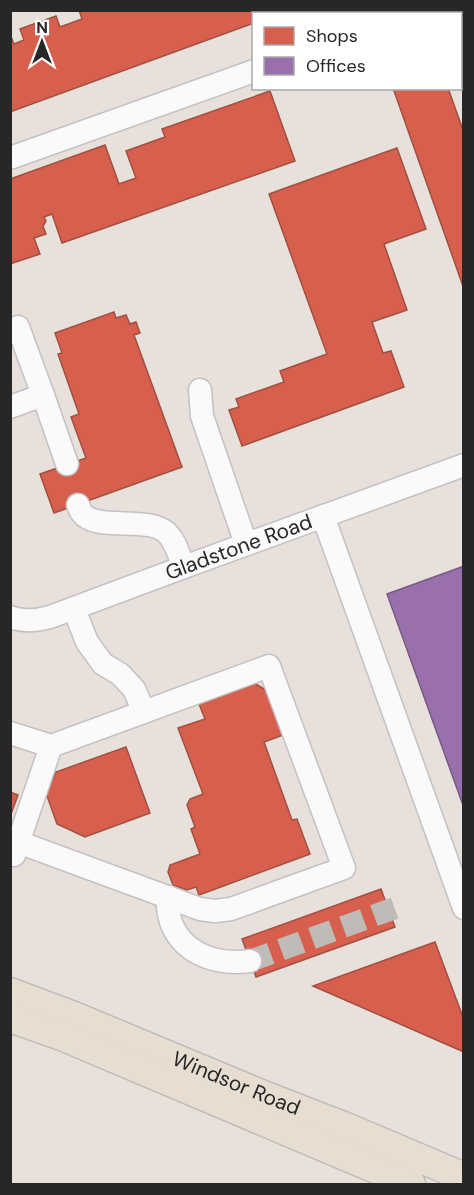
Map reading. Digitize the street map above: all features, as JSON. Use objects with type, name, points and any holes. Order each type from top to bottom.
[{"type":"main road","name":"Windsor Road","points":[[10,992],[464,1177]]},
{"type":"main road","name":"Windsor Road","points":[[10,1018],[86,1046],[411,1185]]},
{"type":"street","points":[[10,158],[252,72]]},
{"type":"street","points":[[18,327],[67,464]]},
{"type":"street","points":[[200,390],[202,416],[246,544]]},
{"type":"street","points":[[10,406],[43,395]]},
{"type":"street","name":"Gladstone Road","points":[[10,617],[34,621],[50,618],[464,465]]},
{"type":"street","points":[[78,505],[83,514],[93,520],[155,526],[166,532],[174,543],[184,567]]},
{"type":"street","points":[[323,516],[464,908]]},
{"type":"street","points":[[74,609],[87,642],[103,664],[120,674],[134,689],[144,712]]},
{"type":"street","points":[[10,733],[51,746],[270,666],[344,868],[231,909],[215,911],[200,909],[14,848],[51,746]]},
{"type":"street","points":[[168,897],[169,919],[175,932],[187,945],[200,954],[217,961],[236,963],[250,960]]},
{"type":"building: Shops","points":[[79,10],[288,10],[252,12],[252,24],[10,112],[10,34],[14,44],[24,40],[20,29],[56,16],[60,27],[82,19]]},
{"type":"building: Shops","points":[[366,10],[415,10],[416,12],[366,12]]},
{"type":"building: Shops","points":[[394,90],[449,90],[464,133],[464,289]]},
{"type":"building: Shops","points":[[270,91],[295,161],[62,243],[52,214],[44,217],[46,221],[43,226],[46,234],[34,238],[40,254],[10,264],[10,179],[105,145],[119,184],[136,178],[126,151],[165,137],[162,129]]},
{"type":"building: Shops","points":[[397,148],[426,229],[384,244],[407,310],[372,322],[383,353],[391,351],[404,387],[242,446],[229,410],[239,407],[236,399],[284,382],[280,371],[327,354],[269,194]]},
{"type":"building: Shops","points":[[114,312],[116,318],[126,315],[130,324],[136,322],[140,333],[134,335],[182,467],[54,513],[40,474],[86,458],[71,417],[79,414],[58,354],[62,353],[55,333]]},
{"type":"building: Shops","points":[[254,683],[266,690],[283,735],[264,742],[292,820],[297,819],[310,854],[199,895],[196,887],[187,890],[173,885],[168,872],[170,865],[200,854],[191,829],[195,827],[187,805],[190,799],[203,794],[178,728],[205,719],[199,704]]},
{"type":"building: Shops","points":[[126,747],[150,813],[85,837],[57,824],[46,793],[56,772]]},
{"type":"building: Shops","points":[[10,792],[18,795],[10,817]]},
{"type":"building: Shops","points":[[381,889],[395,927],[256,977],[242,939]]},
{"type":"building: Shops","points":[[435,942],[464,1020],[464,1052],[313,986]]},
{"type":"building: Offices","points":[[464,566],[464,808],[387,594]]},
{"type":"tunnel","points":[[250,961],[395,908]]}]
